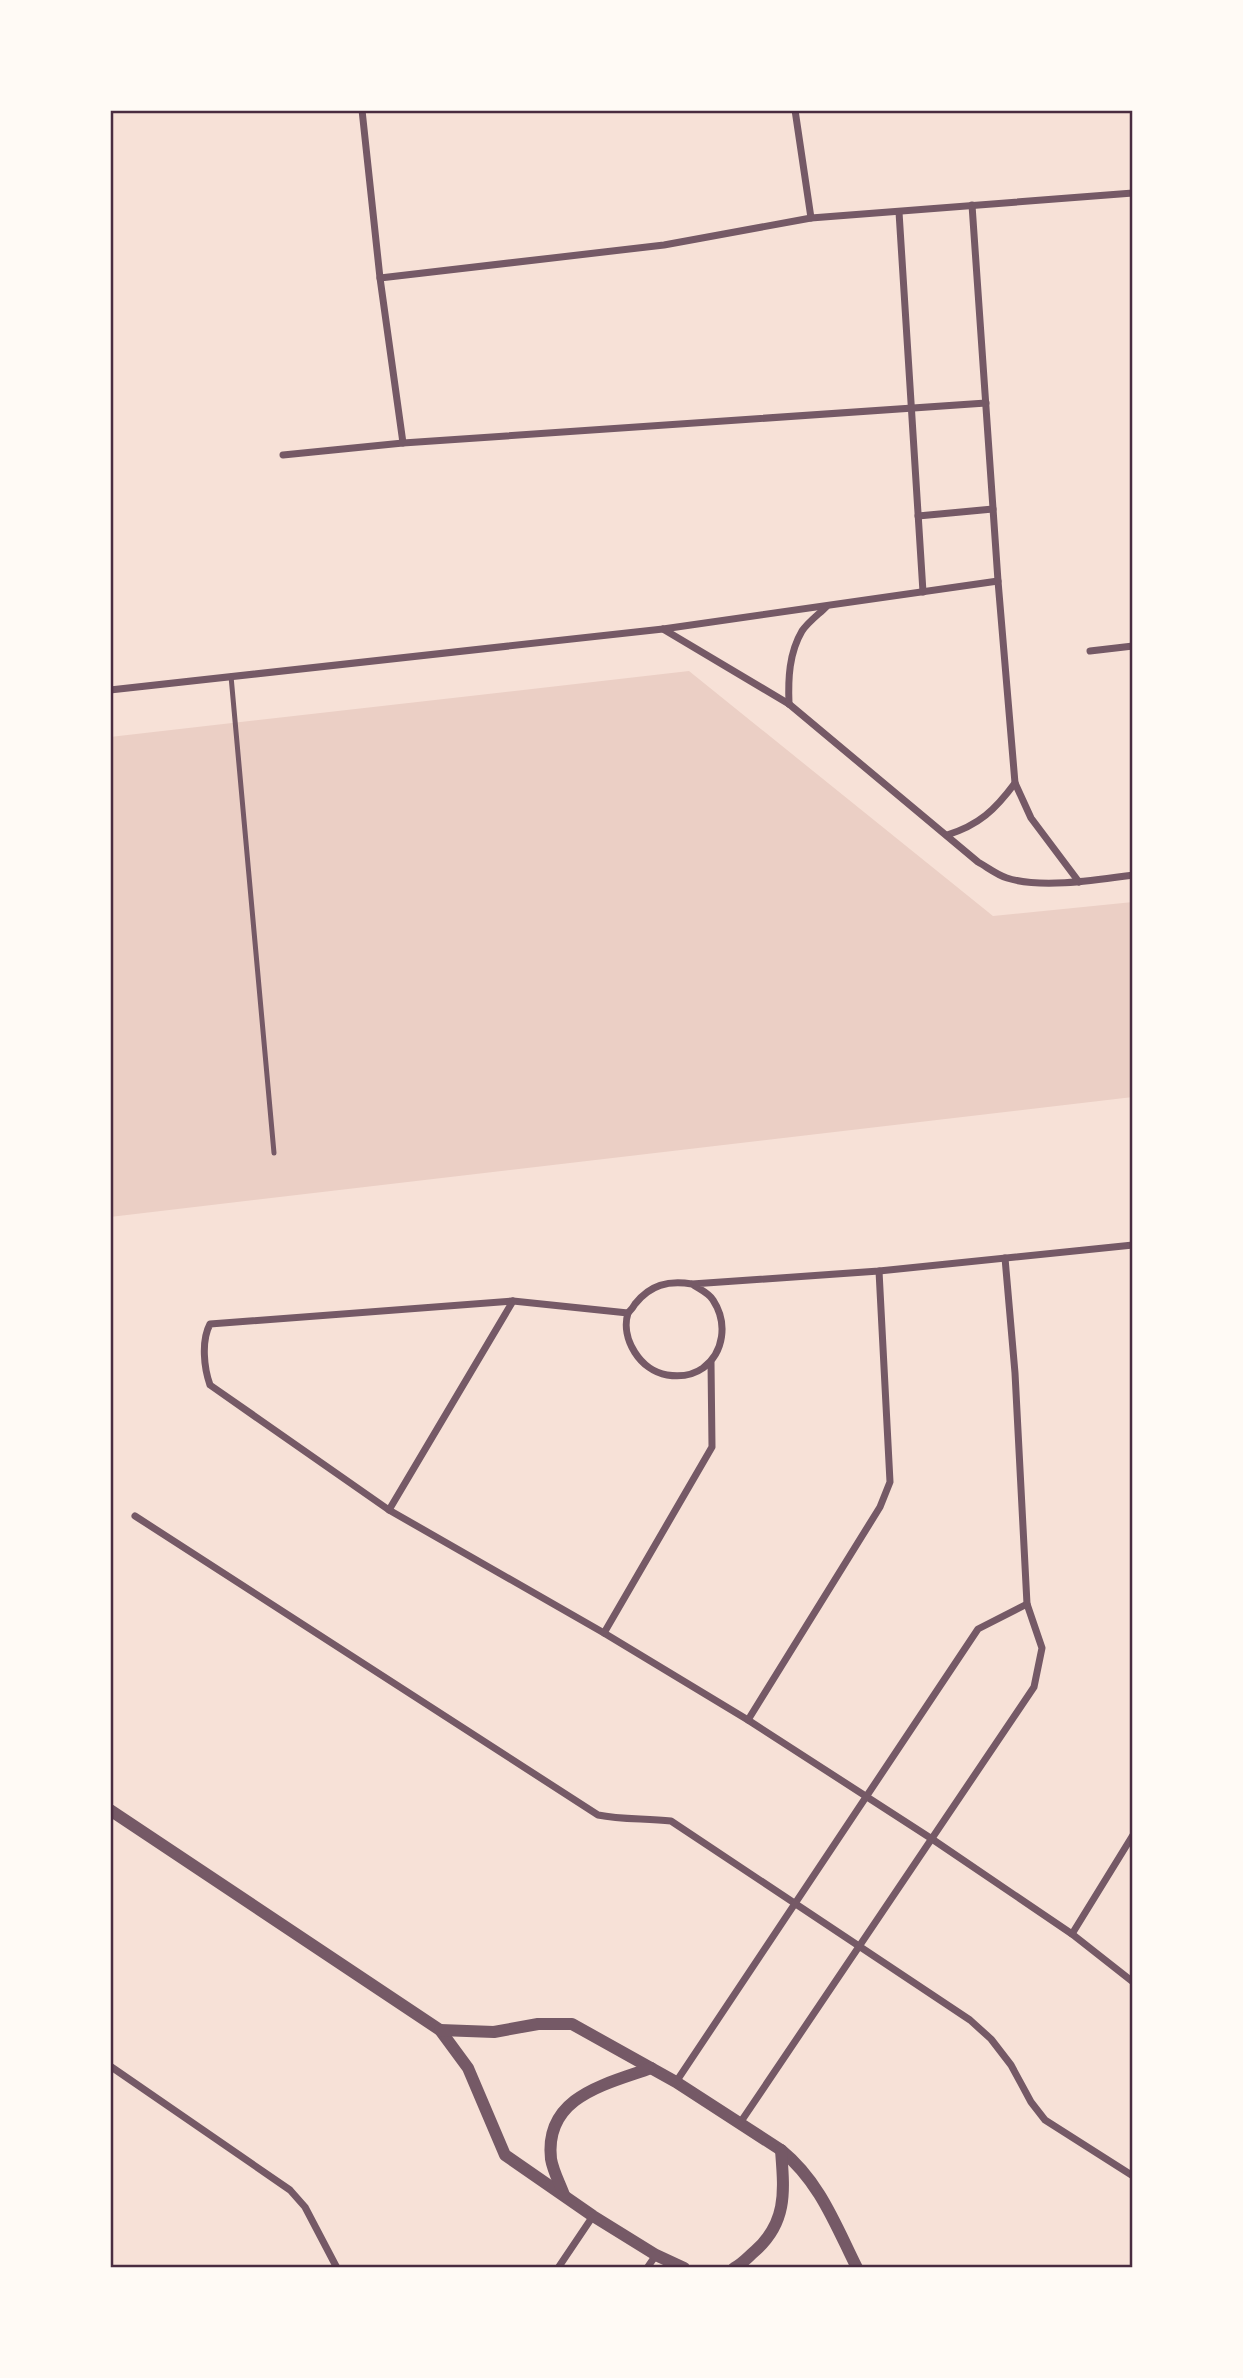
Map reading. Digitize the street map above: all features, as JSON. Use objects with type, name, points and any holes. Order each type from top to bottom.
[{"type":"street","points":[[362,110],[380,278],[403,443]]},
{"type":"street","points":[[795,110],[811,218]]},
{"type":"street","points":[[380,278],[664,245],[811,218],[1133,193]]},
{"type":"street","points":[[972,205],[1015,783],[1031,817],[1079,882]]},
{"type":"street","points":[[899,212],[923,592]]},
{"type":"street","points":[[284,455],[403,443],[986,403]]},
{"type":"street","points":[[918,516],[993,509]]},
{"type":"street","points":[[110,690],[663,629],[998,581]]},
{"type":"street","points":[[789,704],[788,673],[798,641],[803,631],[827,606]]},
{"type":"street","points":[[663,629],[789,704],[978,862],[1006,878],[1030,882],[1079,882],[1133,875]]},
{"type":"street","points":[[1090,651],[1133,646]]},
{"type":"street","points":[[947,835],[968,828],[984,817],[1003,800],[1015,783]]},
{"type":"street","points":[[692,1284],[713,1300],[723,1327],[720,1345],[711,1362],[696,1373],[678,1377],[659,1374],[643,1364],[632,1350],[628,1312],[640,1297],[655,1286],[673,1281],[692,1284],[879,1271],[1133,1245]]},
{"type":"street","points":[[740,2123],[1034,1687],[1042,1648],[1027,1604],[1015,1373],[1005,1258]]},
{"type":"street","points":[[748,1720],[880,1507],[890,1482],[879,1271]]},
{"type":"street","points":[[628,1312],[513,1301],[210,1324],[206,1334],[206,1374],[210,1385],[388,1510],[604,1633],[748,1720],[932,1839],[1072,1934],[1133,1982]]},
{"type":"street","points":[[388,1510],[513,1301]]},
{"type":"street","points":[[604,1633],[712,1447],[711,1362]]},
{"type":"street","points":[[135,1516],[598,1815],[619,1819],[648,1818],[671,1821],[970,2020],[1012,2065],[1031,2102],[1045,2120],[1133,2176]]},
{"type":"street","points":[[676,2082],[978,1629],[1027,1604]]},
{"type":"street","points":[[110,1810],[440,2030],[468,2068],[505,2155],[593,2216],[656,2255],[684,2268]]},
{"type":"street","points":[[1072,1934],[1133,1835]]},
{"type":"street","points":[[440,2030],[494,2032],[538,2024],[572,2024],[676,2082],[781,2150],[800,2166],[817,2188],[857,2268]]},
{"type":"street","points":[[110,2066],[290,2190],[305,2207],[337,2268]]},
{"type":"street","points":[[564,2195],[551,2161],[551,2142],[563,2112],[574,2099],[588,2090],[651,2068]]},
{"type":"street","points":[[734,2268],[761,2246],[778,2221],[784,2197],[781,2150]]},
{"type":"street","points":[[558,2268],[593,2216]]},
{"type":"street","points":[[647,2268],[656,2255]]},
{"type":"lane","points":[[231,676],[274,1153]]},
{"type":"shaded area","points":[[689,671],[993,916],[1133,902],[1133,1097],[110,1217],[110,737]]}]
